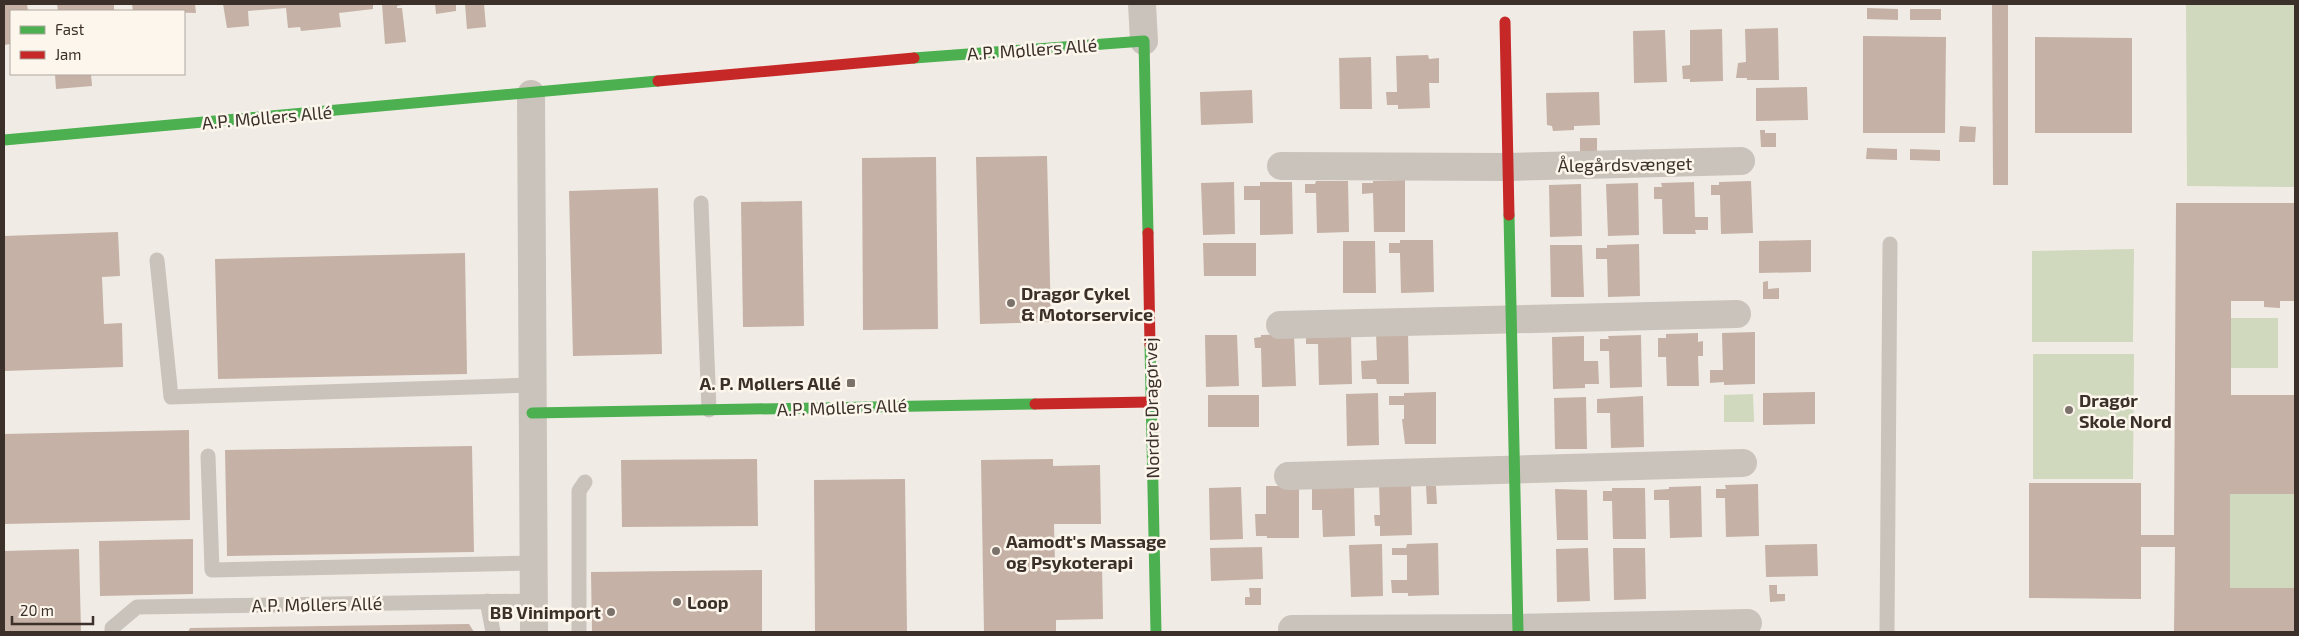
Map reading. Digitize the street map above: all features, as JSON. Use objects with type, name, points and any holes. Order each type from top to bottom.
[{"type":"street","name":"Nordre Dragørvej","points":[[1142,4],[1156,632]]},
{"type":"street","points":[[1505,22],[1518,630]]},
{"type":"street","name":"A.P. Møllers Allé","points":[[4,140],[531,94],[924,57],[1144,41]]},
{"type":"street","points":[[531,94],[534,632]]},
{"type":"street","name":"Ålegårdsvænget","points":[[1281,166],[1508,167],[1741,161]]},
{"type":"street","points":[[1280,325],[1738,314]]},
{"type":"street","name":"A.P. Møllers Allé","points":[[532,413],[1151,402]]},
{"type":"street","points":[[1288,476],[1743,463]]},
{"type":"street","points":[[1292,629],[1518,630],[1748,622]]},
{"type":"lane","points":[[701,203],[709,410]]},
{"type":"lane","points":[[1888,632],[1890,244]]},
{"type":"lane","points":[[157,260],[172,397],[532,385]]},
{"type":"lane","points":[[208,456],[212,570],[533,563]]},
{"type":"lane","points":[[579,632],[579,491],[585,482]]},
{"type":"lane","name":"A.P. Møllers Allé","points":[[112,632],[112,628],[137,607],[534,601]]},
{"type":"lane","points":[[487,602],[493,632]]},
{"type":"green space","points":[[2186,4],[2295,4],[2295,187],[2187,186]]},
{"type":"green space","points":[[2134,249],[2133,342],[2032,342],[2032,251]]},
{"type":"green space","points":[[2231,318],[2278,318],[2278,368],[2231,368]]},
{"type":"green space","points":[[2033,354],[2134,354],[2133,479],[2033,479]]},
{"type":"green space","points":[[1753,394],[1754,422],[1724,422],[1724,395]]},
{"type":"green space","points":[[2230,494],[2295,494],[2295,588],[2230,588]]},
{"type":"building","points":[[4,4],[27,4],[28,10],[10,10],[10,44],[4,45]]},
{"type":"building","points":[[57,4],[114,4],[114,10],[58,10]]},
{"type":"building","points":[[132,4],[195,4],[196,13],[185,13],[185,10],[133,10]]},
{"type":"building","points":[[223,4],[373,4],[373,9],[339,13],[341,27],[301,31],[300,27],[288,28],[286,8],[248,11],[249,26],[227,28]]},
{"type":"building","points":[[382,4],[407,4],[397,6],[397,8],[402,8],[406,42],[385,44]]},
{"type":"building","points":[[435,4],[456,4],[456,11],[436,14]]},
{"type":"building","points":[[465,4],[484,4],[486,27],[467,29]]},
{"type":"building","points":[[1992,4],[2008,4],[2008,185],[1993,185]]},
{"type":"building","points":[[1867,8],[1898,9],[1898,20],[1867,19]]},
{"type":"building","points":[[1910,9],[1941,9],[1941,20],[1910,20]]},
{"type":"building","points":[[1778,28],[1779,80],[1736,78],[1738,63],[1746,62],[1745,29]]},
{"type":"building","points":[[1722,29],[1723,81],[1690,82],[1690,79],[1683,79],[1682,66],[1690,65],[1690,30]]},
{"type":"building","points":[[1665,30],[1667,82],[1634,83],[1633,31]]},
{"type":"building","points":[[1863,36],[1946,37],[1945,133],[1863,133]]},
{"type":"building","points":[[2035,37],[2132,38],[2132,133],[2035,133]]},
{"type":"building","points":[[1428,55],[1429,59],[1439,58],[1439,83],[1429,83],[1430,108],[1398,109],[1398,105],[1387,105],[1386,92],[1397,92],[1396,56]]},
{"type":"building","points":[[1371,57],[1372,109],[1340,109],[1339,58]]},
{"type":"building","points":[[55,75],[91,75],[92,86],[56,89]]},
{"type":"building","points":[[1807,87],[1808,120],[1756,121],[1756,88]]},
{"type":"building","points":[[1252,90],[1253,123],[1201,125],[1200,92]]},
{"type":"building","points":[[1599,92],[1600,125],[1574,126],[1574,130],[1553,131],[1552,126],[1547,125],[1546,93]]},
{"type":"building","points":[[1960,126],[1976,127],[1975,142],[1959,142]]},
{"type":"building","points":[[1760,130],[1765,130],[1765,133],[1776,133],[1776,147],[1761,147]]},
{"type":"building","points":[[1580,138],[1597,138],[1597,151],[1580,151]]},
{"type":"building","points":[[1867,148],[1897,149],[1897,160],[1866,159]]},
{"type":"building","points":[[1910,149],[1940,150],[1940,161],[1910,160]]},
{"type":"building","points":[[1047,156],[1051,322],[980,324],[976,157]]},
{"type":"building","points":[[936,157],[938,329],[863,330],[862,158]]},
{"type":"building","points":[[1405,180],[1405,232],[1374,232],[1373,193],[1362,194],[1362,183]]},
{"type":"building","points":[[1316,181],[1348,181],[1349,232],[1317,233],[1316,193],[1305,193],[1305,184],[1315,184]]},
{"type":"building","points":[[1751,181],[1753,233],[1721,234],[1720,195],[1711,195],[1711,185],[1719,185],[1719,182]]},
{"type":"building","points":[[1234,182],[1235,234],[1203,235],[1201,183]]},
{"type":"building","points":[[1260,182],[1292,182],[1293,234],[1260,235],[1260,200],[1244,200],[1244,186],[1260,186]]},
{"type":"building","points":[[1694,182],[1695,217],[1708,217],[1708,230],[1695,230],[1696,234],[1663,234],[1662,199],[1654,199],[1654,187],[1662,187],[1661,183]]},
{"type":"building","points":[[1638,183],[1639,235],[1608,236],[1606,184]]},
{"type":"building","points":[[1581,184],[1582,236],[1550,237],[1549,185]]},
{"type":"building","points":[[658,188],[662,354],[573,356],[569,191]]},
{"type":"building","points":[[802,201],[804,326],[743,327],[741,202]]},
{"type":"building","points":[[2176,203],[2295,203],[2295,301],[2280,301],[2280,308],[2264,307],[2264,301],[2231,301],[2231,395],[2295,395],[2295,494],[2230,494],[2230,588],[2295,588],[2295,632],[2174,632],[2175,547],[2141,547],[2141,599],[2029,598],[2029,483],[2141,483],[2141,535],[2174,535]]},
{"type":"building","points":[[118,232],[120,276],[102,277],[104,324],[122,323],[123,367],[4,371],[4,236]]},
{"type":"building","points":[[1400,240],[1433,240],[1434,292],[1401,293],[1400,253],[1389,253],[1389,243],[1400,243]]},
{"type":"building","points":[[1811,240],[1811,272],[1759,273],[1759,241]]},
{"type":"building","points":[[1343,241],[1375,241],[1376,293],[1343,293]]},
{"type":"building","points":[[1203,243],[1256,243],[1256,276],[1204,276]]},
{"type":"building","points":[[1639,244],[1640,296],[1608,297],[1607,259],[1596,259],[1596,248],[1607,248],[1607,245]]},
{"type":"building","points":[[1550,245],[1582,245],[1584,297],[1551,297]]},
{"type":"building","points":[[465,253],[467,374],[218,379],[215,259]]},
{"type":"building","points":[[1768,281],[1768,289],[1779,288],[1779,299],[1763,299],[1763,282]]},
{"type":"building","points":[[1408,332],[1409,384],[1377,384],[1376,379],[1362,379],[1361,361],[1377,360],[1376,333]]},
{"type":"building","points":[[1755,332],[1755,384],[1724,385],[1724,382],[1710,383],[1710,370],[1723,370],[1722,333]]},
{"type":"building","points":[[1351,333],[1352,384],[1319,385],[1318,344],[1306,344],[1306,336]]},
{"type":"building","points":[[1698,333],[1698,342],[1703,341],[1703,356],[1698,356],[1699,386],[1667,386],[1666,357],[1658,357],[1658,338],[1666,338],[1666,334]]},
{"type":"building","points":[[1294,334],[1296,386],[1262,387],[1261,348],[1255,348],[1254,338],[1261,337],[1261,335]]},
{"type":"building","points":[[1205,335],[1237,335],[1239,386],[1206,387]]},
{"type":"building","points":[[1641,335],[1642,387],[1610,388],[1609,351],[1600,351],[1600,339],[1609,339],[1608,336]]},
{"type":"building","points":[[1584,336],[1584,361],[1598,361],[1599,384],[1585,384],[1585,388],[1553,389],[1552,337]]},
{"type":"building","points":[[1436,392],[1436,444],[1405,444],[1402,419],[1404,419],[1404,405],[1389,405],[1389,396],[1404,396],[1404,393]]},
{"type":"building","points":[[1815,392],[1815,424],[1763,425],[1763,393]]},
{"type":"building","points":[[1378,393],[1379,445],[1347,446],[1346,394]]},
{"type":"building","points":[[1208,395],[1259,395],[1259,427],[1208,427]]},
{"type":"building","points":[[1643,396],[1644,447],[1611,448],[1610,413],[1597,413],[1597,399]]},
{"type":"building","points":[[1586,397],[1587,449],[1555,449],[1554,398]]},
{"type":"building","points":[[189,430],[190,520],[4,524],[4,434]]},
{"type":"building","points":[[472,446],[474,552],[227,556],[225,450]]},
{"type":"building","points":[[757,459],[758,526],[622,527],[621,460]]},
{"type":"building","points":[[1053,459],[1053,466],[1100,465],[1101,524],[1054,524],[1055,565],[1102,564],[1103,619],[1056,620],[1056,631],[984,632],[981,460]]},
{"type":"building","points":[[905,479],[907,632],[815,632],[814,480]]},
{"type":"building","points":[[1758,484],[1759,536],[1726,537],[1725,498],[1716,498],[1716,489],[1726,489],[1725,485]]},
{"type":"building","points":[[1354,485],[1355,536],[1323,537],[1322,510],[1312,510],[1312,489]]},
{"type":"building","points":[[1379,485],[1411,485],[1412,535],[1380,536],[1380,526],[1375,526],[1374,515],[1380,515]]},
{"type":"building","points":[[1266,486],[1299,486],[1299,538],[1256,536],[1255,514],[1266,514]]},
{"type":"building","points":[[1426,486],[1436,486],[1437,504],[1427,504]]},
{"type":"building","points":[[1701,486],[1702,537],[1670,538],[1669,500],[1654,500],[1654,490],[1669,489],[1669,487]]},
{"type":"building","points":[[1241,487],[1243,539],[1210,540],[1209,488]]},
{"type":"building","points":[[1612,488],[1645,488],[1646,539],[1613,539],[1612,501],[1603,501],[1603,491],[1612,491]]},
{"type":"building","points":[[1555,489],[1587,490],[1588,540],[1557,540]]},
{"type":"building","points":[[193,539],[193,594],[100,596],[99,541]]},
{"type":"building","points":[[1438,543],[1439,595],[1408,596],[1408,593],[1392,593],[1391,580],[1407,580],[1407,555],[1392,555],[1392,548],[1406,548],[1407,544]]},
{"type":"building","points":[[1382,544],[1383,596],[1351,597],[1349,545]]},
{"type":"building","points":[[1817,544],[1818,576],[1766,577],[1765,545]]},
{"type":"building","points":[[1262,547],[1263,579],[1211,581],[1210,548]]},
{"type":"building","points":[[1588,548],[1590,601],[1557,602],[1556,549]]},
{"type":"building","points":[[1613,548],[1645,548],[1646,599],[1614,600]]},
{"type":"building","points":[[79,549],[81,632],[4,632],[4,551]]},
{"type":"building","name":"Loop","points":[[762,570],[762,632],[592,632],[591,572]]},
{"type":"building","points":[[1769,585],[1777,585],[1777,594],[1785,594],[1785,601],[1770,602]]},
{"type":"building","points":[[1249,588],[1261,588],[1261,605],[1245,605],[1245,597],[1250,597]]},
{"type":"building","points":[[469,624],[474,632],[188,632],[190,628]]},
{"type":"traffic: fast","points":[[914,58],[1144,41],[1148,233]]},
{"type":"traffic: fast","points":[[4,140],[658,81]]},
{"type":"traffic: fast","points":[[1509,215],[1518,632]]},
{"type":"traffic: fast","points":[[1150,345],[1156,632]]},
{"type":"traffic: fast","points":[[532,413],[1035,404]]},
{"type":"traffic: jam","points":[[1505,22],[1509,215]]},
{"type":"traffic: jam","points":[[658,81],[914,58]]},
{"type":"traffic: jam","points":[[1148,233],[1150,345]]},
{"type":"traffic: jam","points":[[1035,404],[1151,402]]},
{"type":"place","name":"Dragør Cykel & Motorservice","points":[[1011,303]]},
{"type":"place","name":"A. P. Møllers Allé","points":[[851,383]]},
{"type":"place","name":"Dragør Skole Nord","points":[[2069,410]]},
{"type":"place","name":"Aamodt's Massage og Psykoterapi","points":[[996,551]]},
{"type":"place","name":"Loop","points":[[677,602]]},
{"type":"place","name":"BB Vinimport","points":[[611,612]]}]
